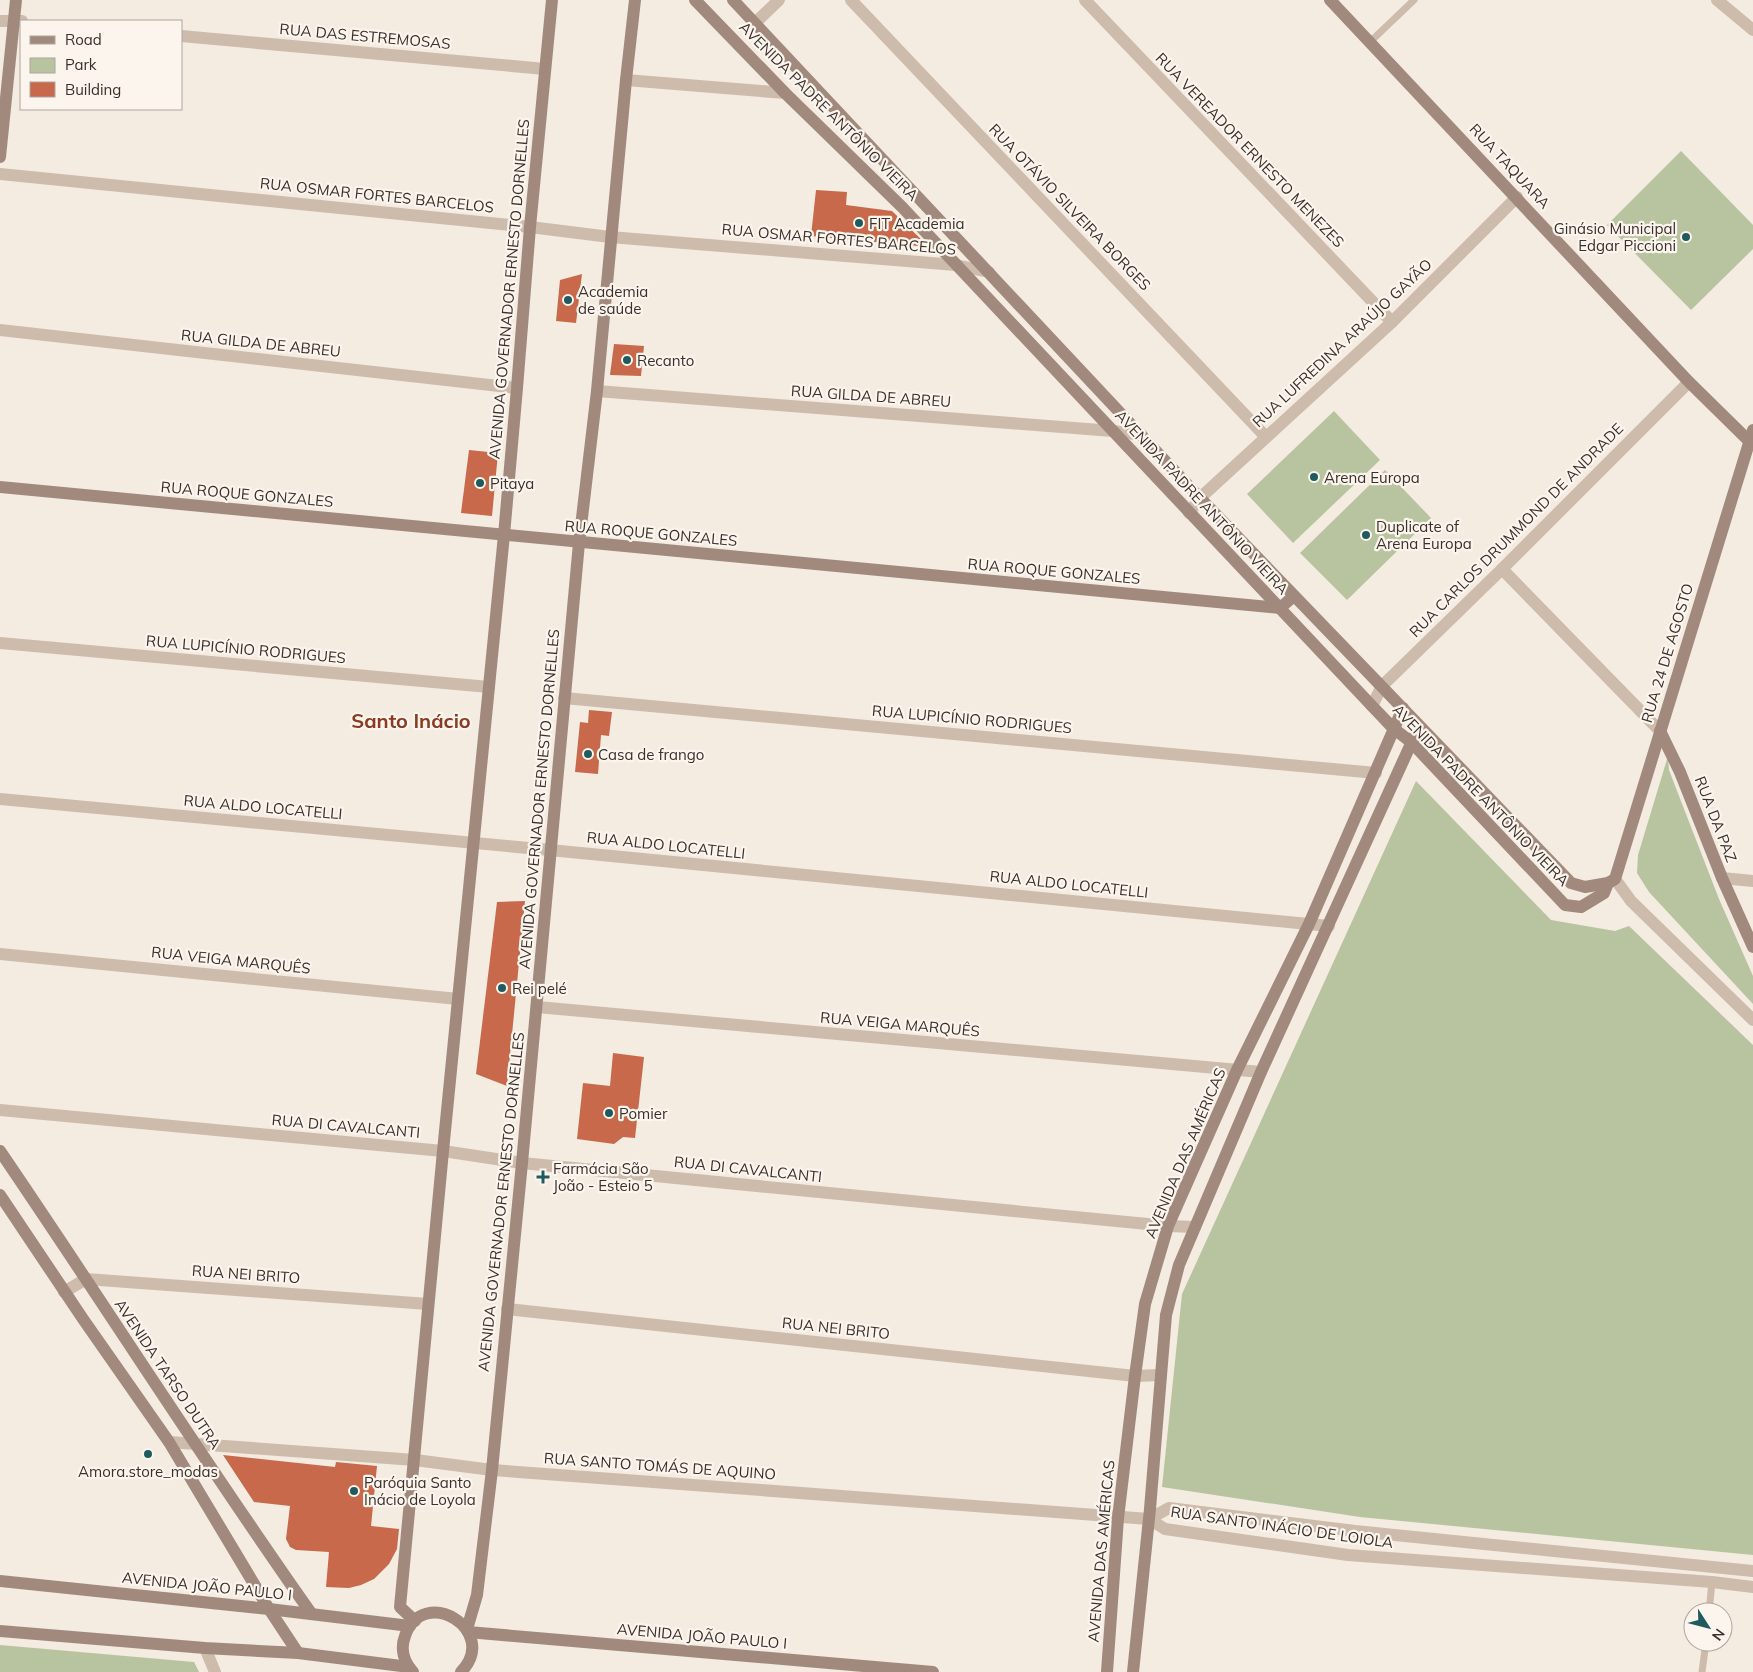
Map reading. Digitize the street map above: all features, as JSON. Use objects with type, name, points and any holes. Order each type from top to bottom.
[{"type":"main road","points":[[0,156],[18,21],[16,0]]},
{"type":"main road","name":"AVENIDA GOVERNADOR ERNESTO DORNELLES","points":[[412,1623],[400,1607],[518,388],[530,227],[552,0]]},
{"type":"main road","name":"AVENIDA GOVERNADOR ERNESTO DORNELLES","points":[[467,1630],[477,1595],[492,1470],[537,1007],[579,543],[597,391],[610,237],[635,0]]},
{"type":"main road","name":"AVENIDA PADRE ANTÔNIO VIEIRA","points":[[695,0],[785,93],[902,207],[1372,706],[1393,728],[1411,742],[1565,905],[1581,907],[1604,893],[1612,881]]},
{"type":"main road","name":"AVENIDA PADRE ANTÔNIO VIEIRA","points":[[732,0],[1200,498],[1571,883],[1585,886],[1612,881]]},
{"type":"main road","name":"RUA TAQUARA","points":[[1330,0],[1689,382],[1751,436]]},
{"type":"main road","name":"RUA 24 DE AGOSTO","points":[[1612,881],[1751,436]]},
{"type":"main road","name":"RUA ROQUE GONZALES","points":[[0,487],[1280,608]]},
{"type":"main road","points":[[1280,608],[1294,596]]},
{"type":"main road","name":"AVENIDA DAS AMÉRICAS","points":[[1107,1672],[1118,1518],[1135,1376],[1145,1304],[1168,1226],[1237,1070],[1309,924],[1403,708]]},
{"type":"main road","points":[[1133,1672],[1149,1519],[1166,1316],[1180,1265],[1261,1072],[1420,726]]},
{"type":"main road","name":"RUA DA PAZ","points":[[1660,731],[1680,772],[1722,878],[1753,947]]},
{"type":"main road","name":"AVENIDA TARSO DUTRA","points":[[0,1151],[194,1443],[311,1613]]},
{"type":"main road","points":[[0,1196],[168,1442],[298,1653]]},
{"type":"main road","name":"AVENIDA JOÃO PAULO I","points":[[0,1581],[412,1623]]},
{"type":"main road","points":[[411,1670],[404,1659],[403,1642],[412,1623],[428,1614],[442,1613],[460,1621],[467,1630],[471,1641],[472,1650],[469,1660],[461,1672]]},
{"type":"main road","name":"AVENIDA JOÃO PAULO I","points":[[467,1630],[934,1672]]},
{"type":"main road","points":[[0,1631],[205,1648],[298,1653],[411,1670]]},
{"type":"street","points":[[754,24],[779,0]]},
{"type":"street","name":"RUA OTÁVIO SILVEIRA BORGES","points":[[851,0],[1266,437]]},
{"type":"street","name":"RUA VEREADOR ERNESTO MENEZES","points":[[1084,0],[1392,322]]},
{"type":"street","points":[[1717,0],[1753,30]]},
{"type":"street","points":[[0,21],[18,21]]},
{"type":"street","name":"RUA DAS ESTREMOSAS","points":[[182,36],[545,69]]},
{"type":"street","points":[[626,80],[785,93]]},
{"type":"street","name":"RUA OSMAR FORTES BARCELOS","points":[[0,174],[530,227],[610,237],[956,265],[989,272]]},
{"type":"street","name":"RUA LUFREDINA ARAÚJO GAYÃO","points":[[1190,513],[1200,498],[1392,322],[1517,197]]},
{"type":"street","name":"RUA GILDA DE ABREU","points":[[0,330],[518,388]]},
{"type":"street","name":"RUA CARLOS DRUMMOND DE ANDRADE","points":[[1372,706],[1382,686],[1689,382]]},
{"type":"street","name":"RUA GILDA DE ABREU","points":[[597,391],[1113,431],[1142,435]]},
{"type":"street","points":[[1502,569],[1660,731]]},
{"type":"street","name":"RUA LUPICÍNIO RODRIGUES","points":[[0,643],[488,688]]},
{"type":"street","name":"RUA LUPICÍNIO RODRIGUES","points":[[564,698],[1376,773]]},
{"type":"street","name":"RUA ALDO LOCATELLI","points":[[0,799],[550,850],[1329,926]]},
{"type":"street","points":[[1722,878],[1753,881]]},
{"type":"street","points":[[1612,881],[1753,1020]]},
{"type":"street","name":"RUA VEIGA MARQUÊS","points":[[0,954],[458,999]]},
{"type":"street","name":"RUA VEIGA MARQUÊS","points":[[537,1007],[1261,1072]]},
{"type":"street","name":"RUA DI CAVALCANTI","points":[[0,1110],[443,1151],[522,1163],[1168,1226],[1195,1227]]},
{"type":"street","points":[[64,1292],[86,1279]]},
{"type":"street","name":"RUA NEI BRITO","points":[[86,1279],[428,1304]]},
{"type":"street","name":"RUA NEI BRITO","points":[[507,1309],[1135,1376],[1161,1375]]},
{"type":"street","name":"RUA SANTO TOMÁS DE AQUINO","points":[[168,1442],[415,1460],[492,1470],[1149,1519]]},
{"type":"street","name":"RUA SANTO INÁCIO DE LOIOLA","points":[[1753,1571],[1355,1531],[1169,1508],[1149,1519],[1165,1529],[1348,1555],[1712,1582],[1753,1587]]},
{"type":"street","points":[[205,1648],[215,1672]]},
{"type":"lane","points":[[1370,42],[1414,0]]},
{"type":"lane","points":[[1710,1602],[1712,1582]]},
{"type":"lane","points":[[1702,1672],[1705,1652]]},
{"type":"green space","name":"Ginásio Municipal Edgar Piccioni","points":[[1681,151],[1753,225],[1753,249],[1691,310],[1607,225]]},
{"type":"green space","name":"Arena Europa","points":[[1334,411],[1380,460],[1293,543],[1247,494]]},
{"type":"green space","name":"Duplicate of Arena Europa","points":[[1385,470],[1431,518],[1347,600],[1300,553]]},
{"type":"green space","points":[[1668,756],[1669,770],[1679,796],[1719,899],[1753,976],[1753,1004],[1649,892],[1637,873],[1638,855]]},
{"type":"green space","points":[[1416,781],[1551,920],[1615,931],[1629,926],[1753,1045],[1753,1555],[1360,1517],[1162,1487],[1182,1294]]},
{"type":"green space","points":[[0,1645],[194,1662],[199,1672],[0,1672]]},
{"type":"building","name":"FIT Academia","points":[[816,190],[847,192],[846,205],[892,211],[929,247],[811,236]]},
{"type":"building","name":"Academia de saúde","points":[[582,274],[576,323],[556,321],[560,280]]},
{"type":"building","name":"Recanto","points":[[614,344],[644,346],[641,376],[610,375]]},
{"type":"building","name":"Pitaya","points":[[469,450],[498,453],[492,516],[461,513]]},
{"type":"building","name":"Casa de frango","points":[[589,710],[612,712],[609,736],[601,735],[598,774],[575,772],[580,722],[588,723]]},
{"type":"building","name":"Rei pelé","points":[[525,901],[507,1086],[476,1074],[497,902]]},
{"type":"building","name":"Pomier","points":[[613,1053],[644,1057],[635,1138],[623,1137],[614,1144],[577,1139],[583,1083],[610,1086]]},
{"type":"building","points":[[223,1455],[335,1467],[336,1462],[377,1466],[371,1526],[399,1529],[397,1549],[389,1564],[374,1579],[361,1585],[349,1588],[326,1587],[329,1552],[296,1550],[290,1547],[286,1539],[290,1506],[254,1502]]},
{"type":"place","name":"FIT Academia","points":[[859,223]]},
{"type":"place","name":"Ginásio Municipal Edgar Piccioni","points":[[1686,237]]},
{"type":"place","name":"Academia de saúde","points":[[568,300]]},
{"type":"place","name":"Recanto","points":[[627,360]]},
{"type":"place","name":"Arena Europa","points":[[1314,477]]},
{"type":"place","name":"Pitaya","points":[[480,483]]},
{"type":"place","name":"Duplicate of Arena Europa","points":[[1366,535]]},
{"type":"place","name":"Casa de frango","points":[[588,754]]},
{"type":"place","name":"Rei pelé","points":[[502,988]]},
{"type":"place","name":"Pomier","points":[[609,1113]]},
{"type":"place","name":"Farmácia São João - Esteio 5","points":[[543,1177]]},
{"type":"place","name":"Amora.store_modas","points":[[148,1454]]},
{"type":"place","name":"Paróquia Santo Inácio de Loyola","points":[[354,1491]]},
{"type":"district","name":"Santo Inácio","points":[[411,720]]}]
